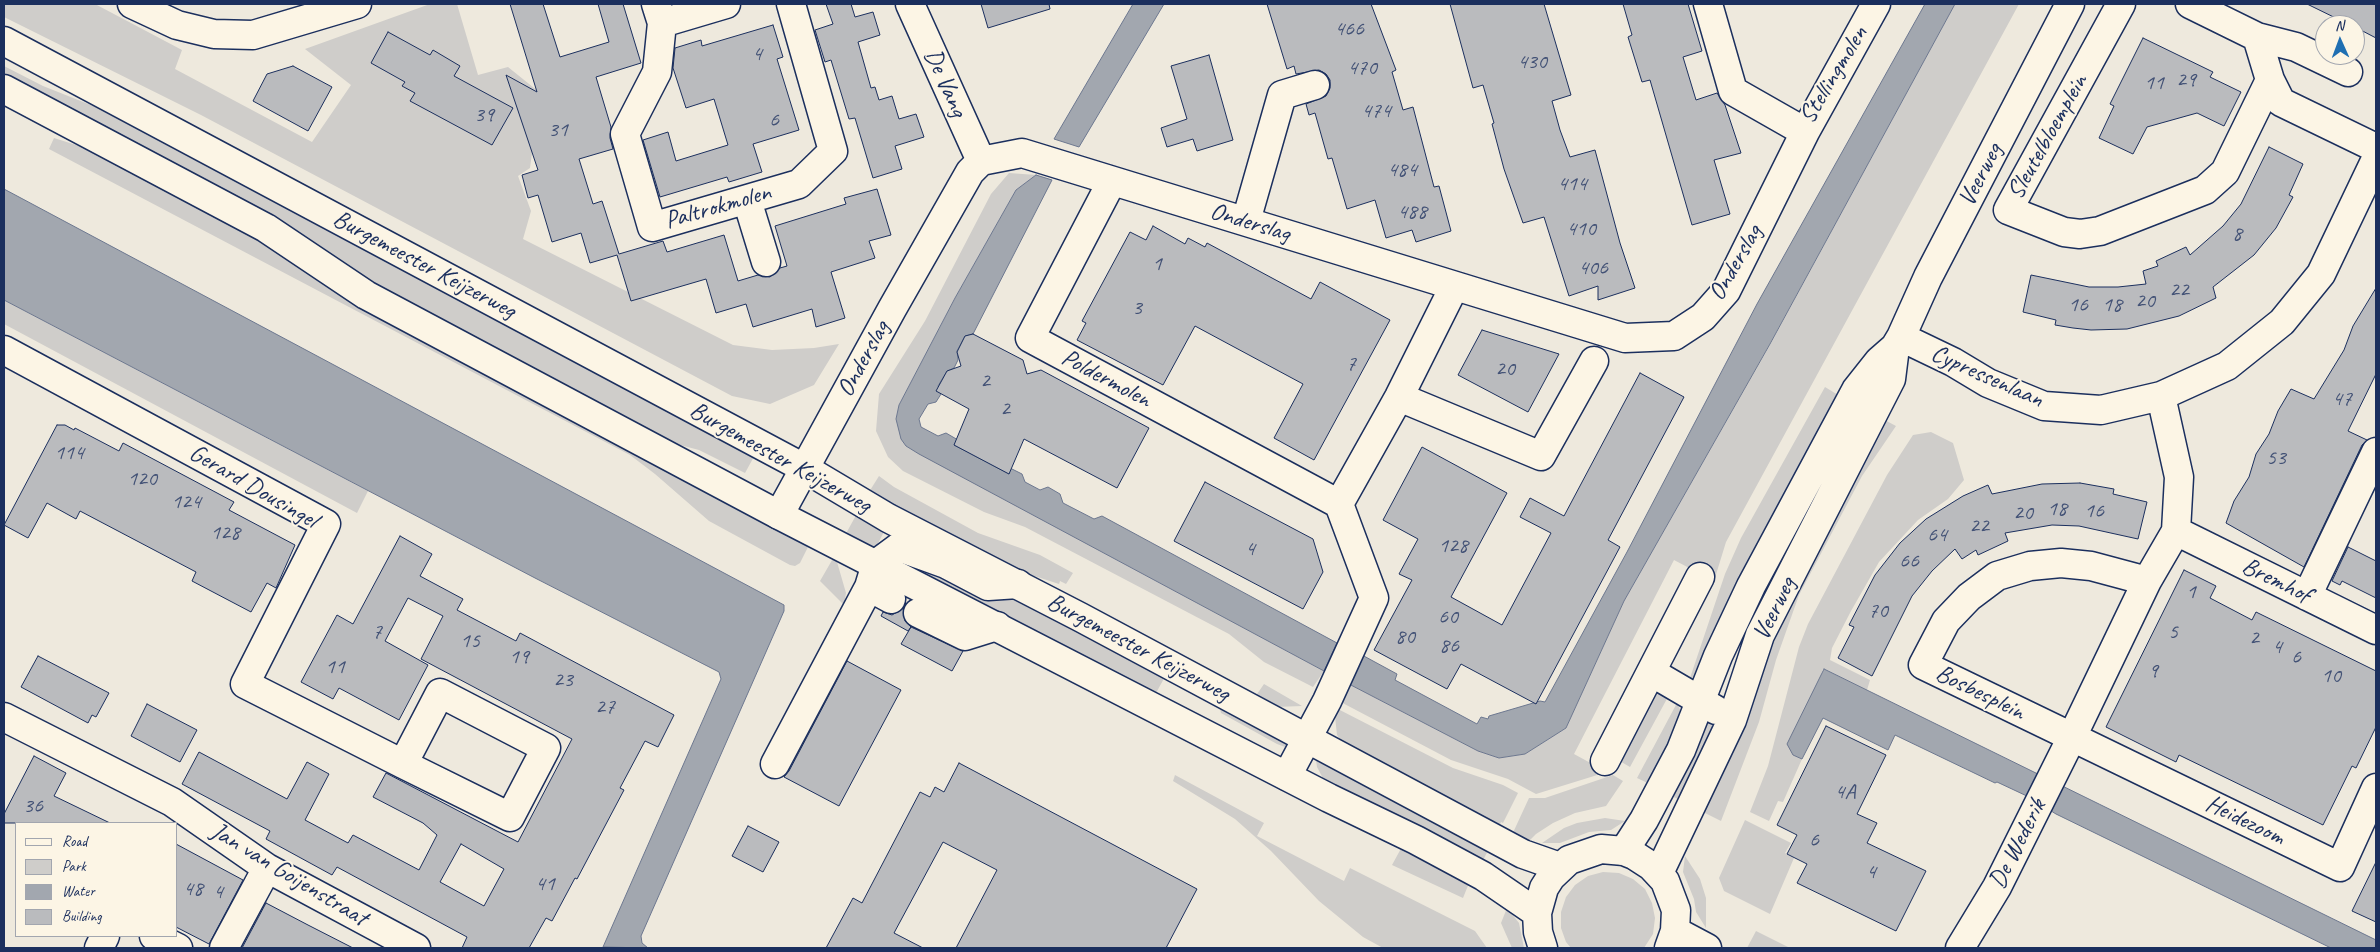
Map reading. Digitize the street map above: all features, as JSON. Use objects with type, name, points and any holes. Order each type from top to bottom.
[{"type":"street","points":[[132,4],[177,25],[214,34],[253,35],[357,4]]},
{"type":"street","name":"Paltrokmolen","points":[[726,4],[659,14],[657,72],[625,134],[652,226],[799,184],[833,151],[791,4]]},
{"type":"street","name":"De Vang","points":[[910,4],[981,161]]},
{"type":"street","name":"Stellingmolen","points":[[1708,4],[1733,91],[1805,132],[1876,4]]},
{"type":"street","name":"Veerweg","points":[[1659,873],[1732,720],[1760,635],[1891,379],[1898,342],[1928,278],[2070,4]]},
{"type":"street","name":"Sleutelbloemplein","points":[[2122,4],[2008,210],[2051,228],[2080,234],[2100,231],[2205,190],[2225,172],[2270,80]]},
{"type":"street","points":[[2190,4],[2257,37],[2296,47],[2348,72]]},
{"type":"street","points":[[2257,37],[2270,80],[2281,102],[2376,148]]},
{"type":"street","name":"Burgemeester Keijzerweg","points":[[4,41],[804,468],[888,518],[1018,584],[1523,854],[1560,867]]},
{"type":"street","points":[[1246,221],[1282,95],[1315,85]]},
{"type":"street","name":"Burgemeester Keijzerweg","points":[[4,89],[266,228],[366,295],[779,515],[878,583],[997,626],[1483,876],[1537,913]]},
{"type":"street","name":"Onderslag","points":[[779,515],[970,172],[981,161],[1022,153],[1625,338],[1674,336],[1703,316],[1726,291],[1805,132]]},
{"type":"street","name":"Cypressenlaan","points":[[1898,342],[1953,362],[1988,383],[2044,406],[2101,410],[2161,396],[2227,366],[2282,322],[2321,274],[2376,159]]},
{"type":"street","name":"Poldermolen","points":[[1112,181],[1030,338],[1339,504]]},
{"type":"street","points":[[747,200],[766,262]]},
{"type":"street","points":[[1287,776],[1360,632],[1374,598],[1339,504],[1399,397],[1454,287]]},
{"type":"street","name":"Veerweg","points":[[1624,851],[1644,820],[1677,758],[1718,656],[1751,586],[1856,390],[1879,361],[1898,342]]},
{"type":"street","name":"Gerard Dousingel","points":[[4,350],[326,524],[245,684],[404,764],[510,817],[546,748],[440,693],[404,764]]},
{"type":"street","points":[[1399,397],[1541,456],[1594,361]]},
{"type":"street","points":[[2072,737],[2147,581],[2176,532],[2179,477],[2161,396]]},
{"type":"street","points":[[2307,596],[2376,452]]},
{"type":"street","name":"Bremhof","points":[[2176,532],[2376,630]]},
{"type":"street","points":[[775,764],[899,547],[946,564],[988,586],[1018,584]]},
{"type":"street","name":"Bosbesplein","points":[[2072,737],[1923,665],[1946,621],[1969,597],[1996,576],[2030,566],[2061,563],[2091,566],[2147,581]]},
{"type":"street","points":[[1605,761],[1700,577]]},
{"type":"street","points":[[918,613],[964,636],[997,626]]},
{"type":"street","points":[[1651,672],[1732,720]]},
{"type":"street","name":"Jan van Goijenstraat","points":[[4,717],[172,802],[267,868],[416,948]]},
{"type":"street","name":"De Wederik","points":[[1960,948],[1998,887],[2072,737]]},
{"type":"street","name":"Heidezoom","points":[[2072,737],[2340,867],[2376,788]]},
{"type":"street","points":[[1543,948],[1538,932],[1537,913],[1544,888],[1560,867],[1569,860],[1601,849],[1624,851],[1643,860],[1659,873],[1674,900],[1672,939],[1707,948]]},
{"type":"street","points":[[224,948],[267,868]]},
{"type":"street","points":[[156,937],[178,948]]},
{"type":"green space","points":[[4,4],[95,4],[182,50],[175,69],[312,142],[351,85],[305,49],[430,4],[457,4],[478,75],[508,67],[539,92],[548,149],[532,153],[530,168],[518,176],[531,211],[523,239],[733,345],[772,350],[814,348],[839,344],[814,385],[770,404],[732,396],[201,115],[4,17]]},
{"type":"green space","points":[[1955,4],[2019,4],[1726,542],[1714,581],[1674,560],[1574,754],[1607,772],[1536,794],[1508,779],[1451,760],[1335,699],[1347,683],[1478,751],[1499,758],[1525,754],[1566,728],[1624,601],[1770,345]]},
{"type":"green space","points":[[4,66],[43,86],[136,123],[756,453],[745,473],[699,450],[661,440],[370,285],[4,77]]},
{"type":"green space","points":[[54,138],[114,157],[811,541],[800,563],[795,566],[790,565],[709,521],[630,455],[49,149]]},
{"type":"green space","points":[[1009,173],[1036,175],[1016,190],[955,298],[899,405],[896,419],[906,446],[1324,671],[1313,687],[1264,662],[1229,634],[1025,527],[984,512],[903,471],[888,457],[876,431],[879,394],[925,321],[991,194]]},
{"type":"green space","points":[[4,300],[368,491],[357,513],[4,324]]},
{"type":"green space","points":[[1825,387],[1843,398],[1698,677],[1690,678],[1725,574],[1741,538]]},
{"type":"green space","points":[[1879,417],[1896,426],[1862,476],[1799,595],[1776,660],[1759,722],[1721,821],[1699,810],[1751,682]]},
{"type":"green space","points":[[1931,432],[1953,443],[1964,480],[1948,499],[1918,520],[1879,562],[1832,648],[1830,660],[1870,680],[1867,690],[1823,669],[1793,755],[1802,759],[1783,802],[1778,801],[1769,821],[1750,812],[1768,766],[1799,647],[1808,624],[1887,475],[1913,435]]},
{"type":"green space","points":[[879,476],[894,487],[978,533],[1040,555],[1073,573],[1066,584],[1060,581],[1059,584],[1010,568],[869,492]]},
{"type":"green space","points":[[860,508],[888,524],[873,553],[843,539]]},
{"type":"green space","points":[[835,555],[846,593],[844,605],[820,581]]},
{"type":"green space","points":[[901,559],[1028,598],[1167,673],[1156,693],[989,606],[895,562]]},
{"type":"green space","points":[[1264,684],[1302,706],[1275,707],[1255,697]]},
{"type":"green space","points":[[1654,690],[1669,695],[1630,767],[1618,760]]},
{"type":"green space","points":[[1677,703],[1684,718],[1654,786],[1637,778]]},
{"type":"green space","points":[[1223,706],[1289,737],[1289,744],[1285,747],[1277,744],[1221,713],[1220,709]]},
{"type":"green space","points":[[1334,707],[1453,768],[1503,785],[1518,793],[1498,830],[1348,750],[1337,735]]},
{"type":"green space","points":[[1705,716],[1720,727],[1685,802],[1667,794]]},
{"type":"green space","points":[[1320,758],[1491,845],[1480,866],[1326,784],[1317,767],[1316,760]]},
{"type":"green space","points":[[1175,775],[1264,823],[1257,836],[1344,881],[1350,868],[1475,931],[1487,948],[1383,948],[1363,937],[1319,901],[1271,851],[1235,819],[1173,781]]},
{"type":"green space","points":[[1613,775],[1623,781],[1606,806],[1575,813],[1553,823],[1536,834],[1525,845],[1511,837],[1529,798],[1545,798]]},
{"type":"green space","points":[[1605,818],[1625,821],[1611,830],[1589,832],[1560,843],[1542,843],[1564,828],[1577,823]]},
{"type":"green space","points":[[1745,820],[1791,843],[1785,853],[1794,858],[1770,914],[1724,891],[1719,878]]},
{"type":"green space","points":[[1404,843],[1471,878],[1463,898],[1392,865]]},
{"type":"green space","points":[[1685,856],[1700,879],[1706,898],[1706,928],[1696,912],[1694,899],[1683,872]]},
{"type":"green space","points":[[1603,872],[1619,873],[1633,879],[1645,889],[1652,903],[1655,918],[1653,934],[1644,948],[1571,948],[1566,942],[1561,928],[1561,912],[1566,897],[1575,885],[1588,876]]},
{"type":"green space","points":[[1507,908],[1519,923],[1524,948],[1512,948],[1501,923]]},
{"type":"green space","points":[[1756,931],[1790,948],[1747,948]]},
{"type":"water","points":[[1133,4],[1164,4],[1079,147],[1054,139]]},
{"type":"water","points":[[1925,4],[1955,4],[1770,344],[1624,601],[1566,728],[1525,754],[1499,758],[1478,751],[1347,683],[1362,655],[1397,674],[1395,680],[1477,724],[1481,717],[1488,719],[1489,716],[1540,701],[1545,702],[1627,552],[1757,304]]},
{"type":"water","points":[[1036,175],[1052,180],[973,334],[965,336],[957,351],[958,360],[954,368],[947,371],[938,386],[941,394],[936,402],[928,404],[919,419],[921,427],[938,436],[946,433],[958,440],[954,445],[1009,474],[1010,468],[1022,474],[1025,482],[1040,490],[1048,487],[1060,494],[1063,503],[1094,519],[1102,516],[1337,643],[1324,671],[919,454],[906,446],[901,439],[896,419],[899,405],[955,298],[1016,190]]},
{"type":"water","points":[[4,189],[784,605],[784,611],[641,936],[642,943],[648,948],[603,947],[721,679],[719,672],[535,578],[4,300]]},
{"type":"water","points":[[1824,669],[2376,940],[2376,948],[2331,948],[2056,814],[2029,797],[1997,782],[1995,783],[1895,735],[1888,750],[1823,718],[1802,759],[1793,755],[1787,744]]},
{"type":"building","points":[[510,4],[543,4],[560,57],[609,42],[598,4],[623,4],[641,63],[596,77],[611,127],[610,138],[613,149],[579,159],[593,204],[602,201],[619,254],[663,241],[667,252],[724,235],[738,281],[758,275],[770,277],[780,268],[787,266],[775,226],[846,204],[844,198],[877,189],[891,235],[869,241],[875,258],[831,272],[845,318],[816,327],[812,309],[753,327],[746,304],[716,313],[706,279],[631,301],[617,255],[590,263],[581,233],[552,242],[538,195],[528,198],[522,175],[538,170],[506,75],[537,92]]},
{"type":"building","points":[[826,4],[851,4],[855,17],[873,12],[880,35],[858,42],[871,88],[875,87],[879,100],[892,96],[899,119],[916,114],[924,137],[895,146],[902,169],[873,178],[855,118],[849,119],[831,60],[825,62],[815,30],[833,24]]},
{"type":"building","points":[[981,4],[1049,4],[1050,9],[988,28]]},
{"type":"building","points":[[1267,4],[1371,4],[1396,70],[1392,72],[1403,110],[1413,107],[1434,187],[1439,186],[1451,231],[1416,242],[1412,230],[1386,238],[1375,200],[1347,209],[1332,158],[1328,159],[1315,113],[1309,115],[1306,104],[1326,96],[1330,88],[1330,80],[1326,74],[1319,70],[1296,74],[1294,66],[1287,69]]},
{"type":"building","points":[[1450,4],[1544,4],[1571,95],[1552,101],[1560,130],[1570,157],[1595,150],[1620,243],[1635,288],[1598,300],[1598,286],[1569,296],[1544,217],[1523,223],[1504,169],[1483,85],[1473,88]]},
{"type":"building","points":[[1623,4],[1688,4],[1702,51],[1683,57],[1696,100],[1717,93],[1725,105],[1741,153],[1714,160],[1730,214],[1692,225],[1650,80],[1642,82],[1628,37],[1632,35]]},
{"type":"building","points":[[2307,4],[2376,4],[2376,38],[2365,32],[2365,15],[2330,15]]},
{"type":"building","points":[[773,25],[783,57],[777,59],[799,130],[753,144],[762,172],[729,182],[727,177],[660,197],[643,140],[668,132],[676,161],[728,145],[714,99],[686,108],[673,68],[675,48],[701,40],[702,46]]},
{"type":"building","points":[[388,32],[430,55],[433,50],[460,66],[454,76],[513,108],[492,145],[410,101],[415,93],[402,86],[405,82],[371,63]]},
{"type":"building","points":[[2143,38],[2213,72],[2210,77],[2241,92],[2224,126],[2197,113],[2147,127],[2133,154],[2099,138],[2114,106],[2110,104]]},
{"type":"building","points":[[1209,55],[1233,140],[1197,151],[1193,139],[1167,147],[1161,128],[1187,119],[1171,66]]},
{"type":"building","points":[[293,66],[332,87],[308,131],[253,101],[267,74]]},
{"type":"building","points":[[2269,147],[2303,164],[2289,195],[2293,197],[2276,228],[2254,255],[2213,287],[2216,298],[2179,316],[2127,329],[2091,330],[2073,328],[2055,325],[2056,320],[2023,312],[2031,275],[2089,287],[2118,287],[2146,284],[2143,271],[2158,266],[2156,261],[2186,247],[2190,255],[2223,226],[2241,204]]},
{"type":"building","points":[[1153,226],[1185,244],[1188,238],[1205,247],[1207,243],[1311,299],[1320,282],[1390,320],[1314,460],[1274,438],[1303,384],[1195,326],[1163,385],[1077,340],[1086,323],[1082,321],[1130,232],[1146,240]]},
{"type":"building","points":[[2376,288],[2376,374],[2348,431],[2367,440],[2362,445],[2304,567],[2226,523],[2234,501],[2249,477],[2256,454],[2269,434],[2278,411],[2291,389],[2314,399],[2344,350],[2353,326]]},
{"type":"building","points":[[1482,330],[1559,354],[1528,412],[1458,375]]},
{"type":"building","points":[[973,334],[1023,360],[1027,374],[1041,370],[1149,428],[1117,488],[1024,439],[1009,474],[954,445],[969,409],[936,391],[947,371],[961,366],[957,352],[965,336]]},
{"type":"building","points":[[1640,373],[1684,397],[1608,540],[1620,547],[1536,704],[1461,664],[1447,689],[1374,650],[1412,580],[1399,574],[1418,539],[1383,520],[1422,447],[1507,493],[1451,597],[1502,625],[1551,533],[1520,517],[1530,498],[1564,516]]},
{"type":"building","points":[[57,425],[65,425],[74,430],[75,428],[119,451],[123,443],[234,502],[229,510],[295,545],[276,588],[267,583],[251,612],[192,581],[196,572],[80,511],[76,519],[47,503],[28,538],[4,525]]},
{"type":"building","points":[[1205,482],[1313,539],[1323,572],[1303,609],[1174,541]]},
{"type":"building","points":[[2080,483],[2114,489],[2113,494],[2147,502],[2138,539],[2079,526],[2052,525],[2005,533],[2008,541],[1978,555],[1976,550],[1962,559],[1955,549],[1932,571],[1912,596],[1872,676],[1838,658],[1854,627],[1849,625],[1875,575],[1900,543],[1926,519],[1963,496],[1988,485],[1992,494],[2042,484]]},
{"type":"building","points":[[400,536],[432,554],[420,576],[463,599],[457,610],[516,641],[520,633],[674,715],[658,747],[645,741],[620,788],[624,790],[577,879],[575,878],[552,921],[546,918],[529,948],[462,948],[467,937],[337,867],[332,875],[266,839],[270,831],[182,784],[199,752],[287,799],[307,762],[329,774],[305,820],[348,843],[353,835],[419,870],[437,835],[423,823],[373,797],[386,773],[518,842],[572,739],[421,659],[443,616],[408,598],[385,641],[428,665],[399,720],[339,688],[333,699],[301,682],[337,615],[353,624]],"holes":[[[461,844],[504,869],[484,906],[440,882]]]},
{"type":"building","points":[[2348,547],[2376,561],[2376,598],[2342,581],[2340,585],[2332,581]]},
{"type":"building","points":[[2184,570],[2216,586],[2210,598],[2252,620],[2256,612],[2376,671],[2376,727],[2356,768],[2352,766],[2323,825],[2179,755],[2176,762],[2106,727]]},
{"type":"building","points":[[904,608],[905,621],[911,627],[908,631],[881,616],[883,612],[892,615]]},
{"type":"building","points":[[911,627],[963,651],[952,671],[901,644]]},
{"type":"building","points":[[38,656],[109,693],[96,717],[92,715],[88,723],[21,687]]},
{"type":"building","points":[[847,661],[901,690],[839,806],[784,777],[789,771]]},
{"type":"building","points":[[147,704],[197,730],[180,762],[131,736]]},
{"type":"building","points":[[1826,726],[1886,755],[1857,814],[1877,823],[1867,843],[1926,871],[1896,931],[1797,883],[1807,864],[1787,854],[1797,835],[1777,825]]},
{"type":"building","points":[[34,756],[66,773],[54,796],[108,822],[4,823],[4,814]]},
{"type":"building","points":[[959,763],[1197,889],[1166,948],[956,948],[997,870],[943,842],[894,933],[923,948],[826,948],[853,898],[862,903],[920,792],[930,797],[935,787],[944,792]]},
{"type":"building","points":[[748,826],[779,842],[763,872],[732,856]]},
{"type":"building","points":[[178,845],[243,880],[209,944],[178,928]]},
{"type":"building","points":[[2376,862],[2376,922],[2352,911]]},
{"type":"building","points":[[266,903],[308,925],[353,948],[242,948]]}]
